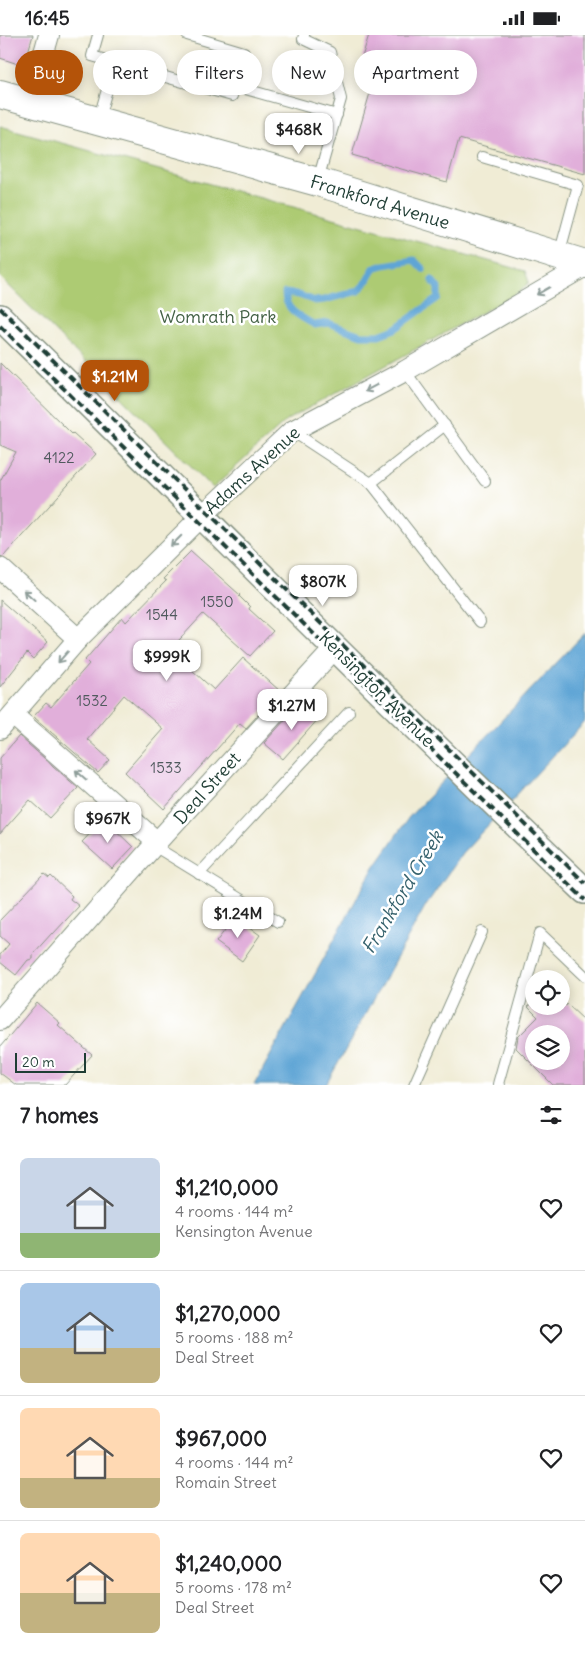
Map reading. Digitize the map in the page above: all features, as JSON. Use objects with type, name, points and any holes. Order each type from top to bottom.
[{"type":"main road","name":"Frankford Avenue","points":[[0,94],[318,183],[585,265]]},
{"type":"street","points":[[30,102],[49,35]]},
{"type":"street","name":"Adams Avenue","points":[[7,722],[78,639],[203,515],[292,431],[405,371],[585,265]]},
{"type":"street","name":"Kensington Avenue","points":[[0,317],[203,515],[415,727],[585,891]]},
{"type":"street","points":[[0,568],[78,639]]},
{"type":"street","name":"Deal Street","points":[[0,1020],[156,844],[336,647]]},
{"type":"street","points":[[7,722],[156,844]]},
{"type":"lane","points":[[94,50],[98,35]]},
{"type":"lane","points":[[187,35],[237,50]]},
{"type":"lane","points":[[304,35],[303,39],[330,52],[342,99],[318,183]]},
{"type":"lane","points":[[262,94],[337,115]]},
{"type":"lane","points":[[98,122],[105,95]]},
{"type":"lane","points":[[482,157],[578,185],[559,256]]},
{"type":"lane","points":[[405,371],[485,481]]},
{"type":"lane","points":[[371,483],[444,425]]},
{"type":"lane","points":[[292,431],[371,483],[480,622]]},
{"type":"lane","points":[[199,874],[350,712]]},
{"type":"lane","points":[[156,844],[199,874],[278,922]]},
{"type":"lane","points":[[414,1085],[482,932]]},
{"type":"lane","points":[[499,1085],[540,933],[585,976]]},
{"type":"green space","name":"Womrath Park","points":[[0,126],[525,271],[529,282],[521,291],[287,420],[213,488],[0,277]]},
{"type":"water","name":"Frankford Creek","points":[[585,633],[585,722],[462,853],[426,905],[326,1085],[254,1085],[374,867],[409,817]]},
{"type":"building","points":[[0,35],[33,35],[29,50],[15,50],[15,63],[0,58]]},
{"type":"building","points":[[369,35],[585,35],[585,174],[459,139],[447,182],[352,155],[369,95],[477,95],[477,50],[364,50]]},
{"type":"building","points":[[0,363],[72,434],[96,454],[3,557],[0,556],[0,481],[16,452],[0,445]]},
{"type":"building","points":[[191,551],[240,595],[250,607],[249,609],[273,631],[250,656],[203,614],[170,650],[214,690],[243,658],[280,691],[246,728],[240,723],[164,809],[125,772],[163,729],[124,695],[87,739],[110,760],[98,773],[34,716],[46,703],[51,707],[89,664],[85,660],[122,617],[126,622],[166,581],[163,579]]},
{"type":"building","points":[[0,600],[48,642],[33,659],[27,653],[0,687]]},
{"type":"building","points":[[303,703],[320,717],[283,759],[264,743],[297,707],[299,708]]},
{"type":"building","points":[[19,736],[78,788],[50,818],[30,800],[0,834],[0,758]]},
{"type":"building","points":[[104,819],[133,847],[112,869],[82,842]]},
{"type":"building","points":[[44,874],[49,878],[51,876],[72,896],[70,899],[79,906],[33,954],[33,959],[28,960],[16,975],[0,962],[0,955],[9,944],[0,936],[0,920]]},
{"type":"building","points":[[235,917],[260,935],[242,961],[216,942]]},
{"type":"building","points":[[37,1003],[60,1023],[58,1025],[92,1055],[65,1085],[16,1085],[0,1073],[0,1047]]},
{"type":"building","points":[[570,1007],[585,1021],[585,1085],[553,1085],[538,1070],[570,1070],[570,1025],[530,1025],[538,1017],[536,1015],[570,1015]]},
{"type":"building","points":[[525,1030],[525,1057],[516,1048],[518,1037]]},
{"type":"waterway","points":[[423,269],[414,260],[384,265],[374,268],[365,284],[358,291],[315,301],[299,295],[285,293],[286,299],[295,313],[315,325],[328,323],[361,335],[379,335],[395,329],[438,298],[438,288],[432,280]]},
{"type":"railway","points":[[0,308],[585,883]]},
{"type":"railway","points":[[0,326],[585,900]]}]
